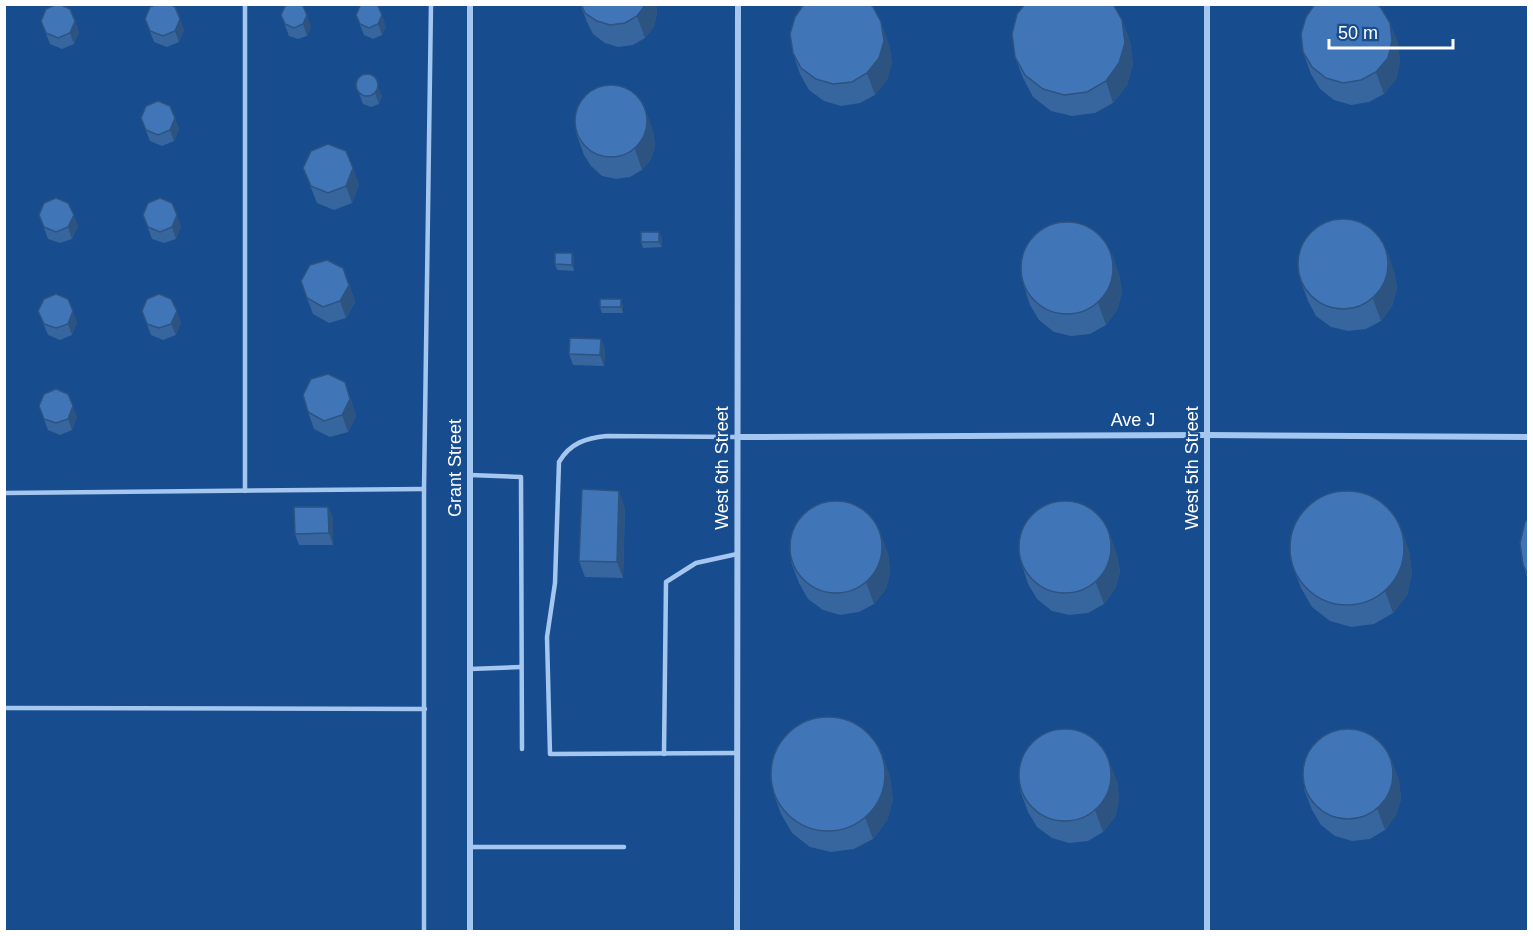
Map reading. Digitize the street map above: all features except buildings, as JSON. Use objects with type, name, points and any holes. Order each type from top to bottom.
[{"type":"street","name":"Grant Street","points":[[470,4],[470,932]]},
{"type":"street","name":"West 6th Street","points":[[737,932],[738,4]]},
{"type":"street","name":"West 5th Street","points":[[1207,4],[1207,932]]},
{"type":"street","name":"Ave J","points":[[737,437],[1207,435],[1528,437]]},
{"type":"lane","points":[[245,4],[245,491]]},
{"type":"lane","points":[[424,932],[424,489],[431,4]]},
{"type":"lane","points":[[737,437],[607,436],[590,438],[566,450],[559,462],[555,583],[547,637],[549,754],[737,753]]},
{"type":"lane","points":[[470,475],[521,477],[522,749]]},
{"type":"lane","points":[[4,493],[424,489]]},
{"type":"lane","points":[[664,754],[666,582],[696,563],[737,554]]},
{"type":"lane","points":[[470,669],[521,667]]},
{"type":"lane","points":[[4,708],[425,709]]},
{"type":"lane","points":[[470,847],[624,847]]}]
